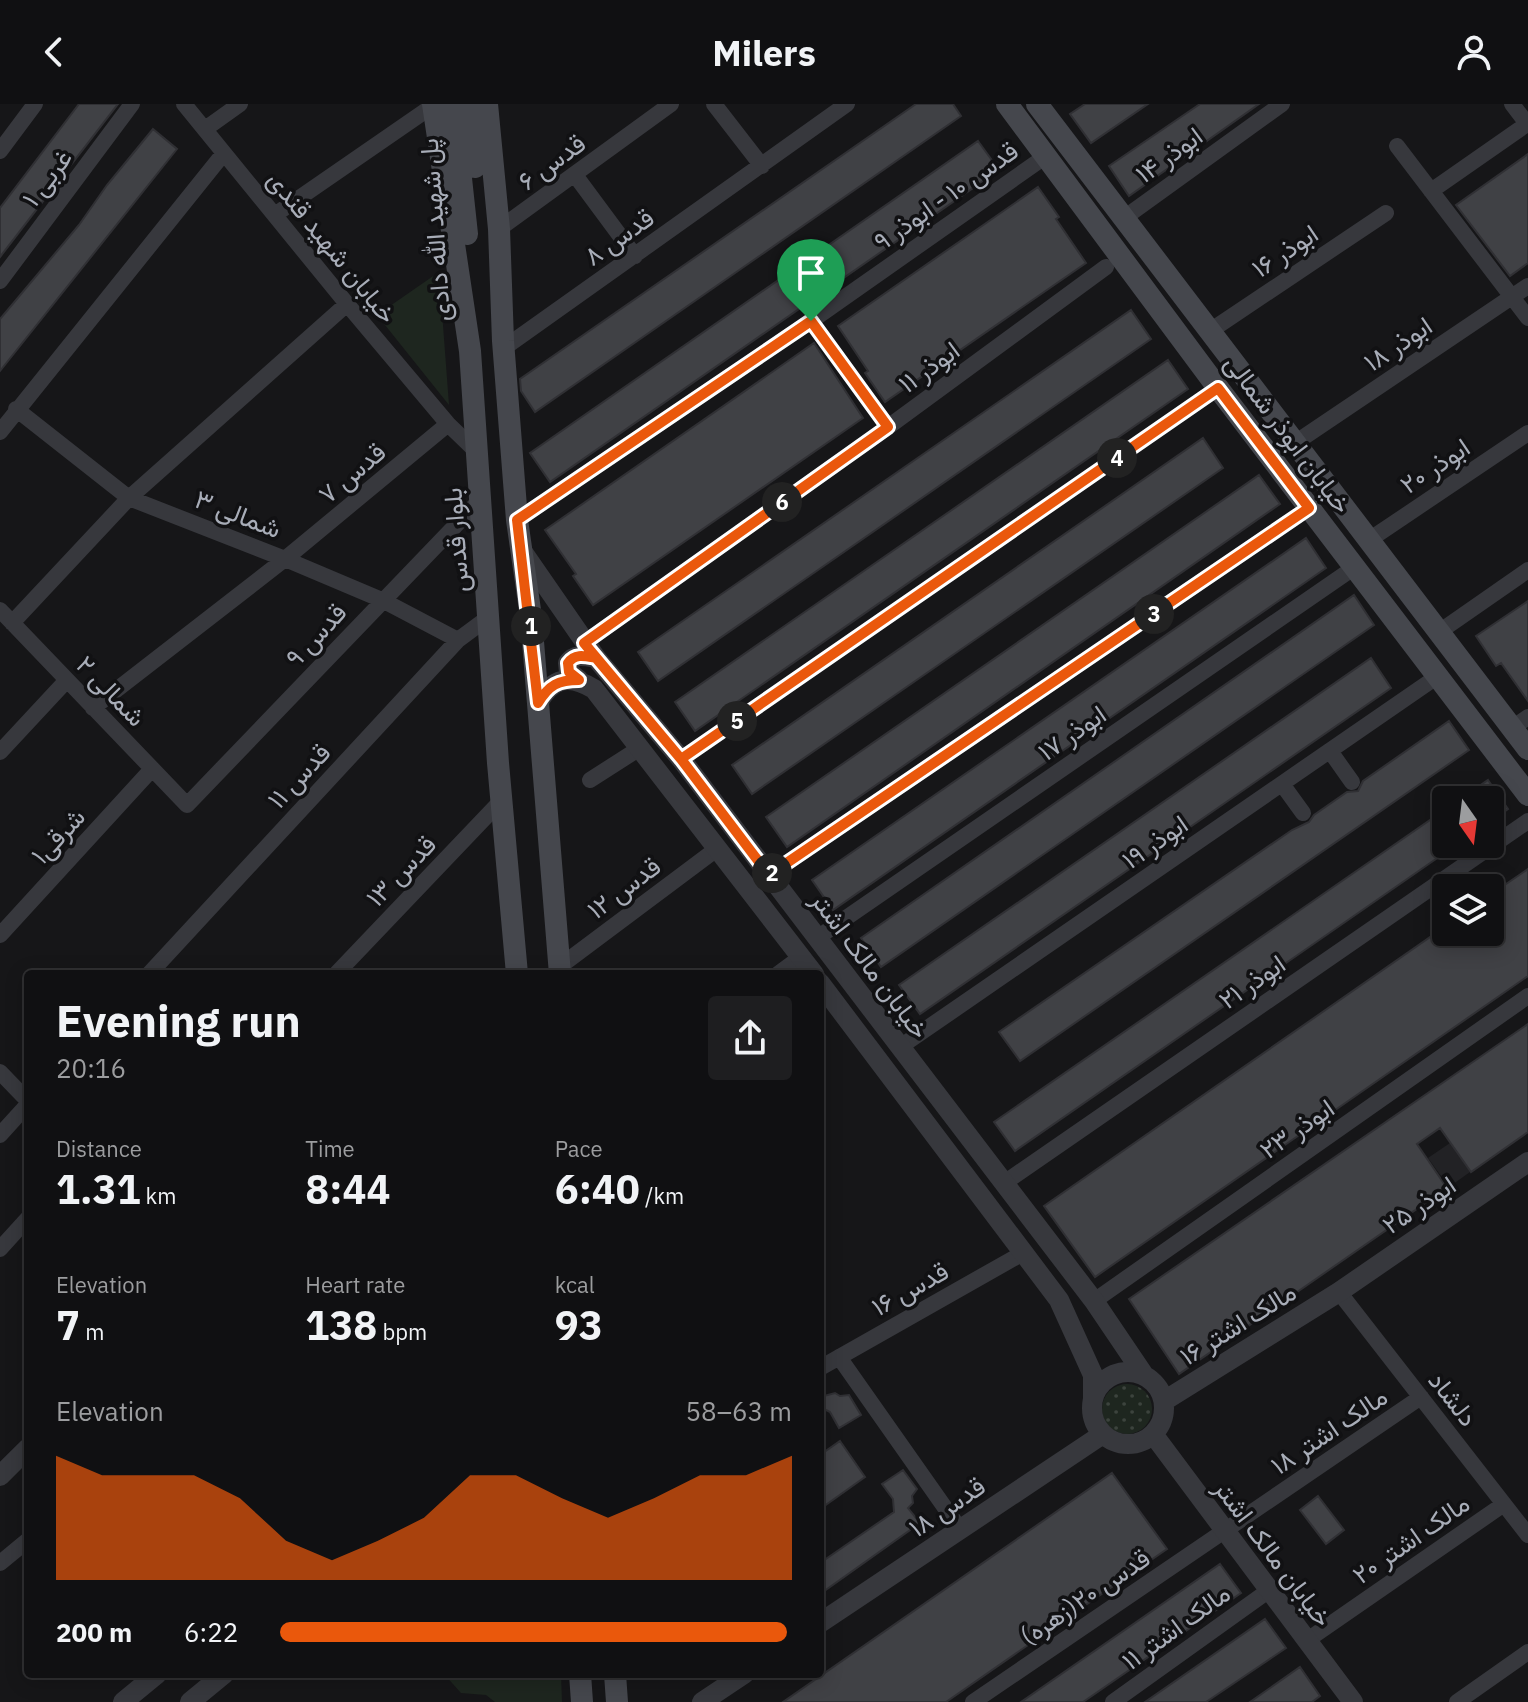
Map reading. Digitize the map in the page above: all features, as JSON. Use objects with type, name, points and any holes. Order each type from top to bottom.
[{"type":"main road","name":"بلوار قدس","points":[[440,104],[470,351],[514,970]]},
{"type":"main road","name":"پل شهید الله دادی","points":[[469,104],[482,234],[503,345]]},
{"type":"main road","points":[[487,104],[499,229],[503,345],[517,520],[538,703],[560,970]]},
{"type":"main road","name":"خیابان ابوذر شمالی","points":[[1007,104],[1218,388],[1528,795]]},
{"type":"main road","name":"خیابان ابوذر شمالی","points":[[1046,107],[1124,218],[1439,632],[1520,722],[1528,749]]},
{"type":"main road","points":[[580,1678],[582,1702]]},
{"type":"main road","points":[[615,1678],[617,1702]]},
{"type":"street","points":[[0,151],[35,104]]},
{"type":"street","name":"۱ غربی","points":[[0,281],[132,104]]},
{"type":"street","name":"خیابان شهید قندی","points":[[184,104],[448,424],[478,453]]},
{"type":"street","points":[[205,129],[240,104]]},
{"type":"street","points":[[276,214],[440,104]]},
{"type":"street","name":"قدس ۶","points":[[499,229],[671,104]]},
{"type":"street","points":[[714,104],[762,166]]},
{"type":"street","name":"قدس ۸","points":[[503,345],[635,256],[847,104]]},
{"type":"street","name":"ابوذر ۱۴","points":[[1124,218],[1282,104]]},
{"type":"street","points":[[1431,191],[1528,124],[1512,104]]},
{"type":"street","points":[[1397,146],[1528,318]]},
{"type":"street","points":[[0,432],[224,153]]},
{"type":"street","name":"قدس ۱۰ - ابوذر ۹","points":[[517,520],[811,321],[1046,156]]},
{"type":"street","points":[[575,175],[635,256]]},
{"type":"street","name":"ابوذر ۱۶","points":[[1210,331],[1386,213]]},
{"type":"street","name":"ابوذر ۱۱","points":[[590,650],[1106,267]]},
{"type":"street","name":"ابوذر ۱۸","points":[[1295,443],[1528,286]]},
{"type":"street","points":[[6,616],[129,498],[347,304]]},
{"type":"street","points":[[811,321],[888,427]]},
{"type":"street","points":[[681,759],[1218,388]]},
{"type":"street","name":"شمالی ۳","points":[[16,409],[129,498],[382,600],[458,640]]},
{"type":"street","name":"قدس ۷","points":[[93,708],[285,559],[448,424]]},
{"type":"street","name":"ابوذر ۲۰","points":[[1369,540],[1528,433]]},
{"type":"street","name":"قدس ۹","points":[[187,805],[481,499]]},
{"type":"street","points":[[769,875],[1309,508]]},
{"type":"street","name":"خیابان مالک اشتر","points":[[522,551],[590,650],[681,759],[1094,1301],[1144,1375]]},
{"type":"street","name":"ابوذر ۱۷","points":[[817,938],[1355,567]]},
{"type":"street","points":[[1439,632],[1528,570]]},
{"type":"street","name":"شمالی ۲","points":[[6,616],[187,805]]},
{"type":"street","name":"قدس ۱۱","points":[[153,970],[458,640],[489,617]]},
{"type":"street","points":[[579,680],[569,672],[568,663],[571,658],[590,650]]},
{"type":"street","name":"ابوذر ۱۹","points":[[900,1047],[1438,676]]},
{"type":"street","points":[[0,752],[67,680]]},
{"type":"street","points":[[538,703],[547,688],[562,680],[579,680]]},
{"type":"street","name":"خیابان مالک اشتر","points":[[579,680],[594,689],[811,970]]},
{"type":"street","points":[[590,780],[640,748]]},
{"type":"street","points":[[1330,751],[1352,782]]},
{"type":"street","name":"شرقی۱","points":[[0,935],[152,769]]},
{"type":"street","points":[[1282,784],[1303,813]]},
{"type":"street","name":"قدس ۱۳","points":[[340,970],[500,802]]},
{"type":"street","name":"ابوذر ۲۱","points":[[1004,1183],[1528,821]]},
{"type":"street","name":"قدس ۱۲","points":[[560,970],[718,848]]},
{"type":"street","points":[[783,970],[801,957]]},
{"type":"street","name":"خیابان مالک اشتر","points":[[824,988],[1059,1300],[1093,1375],[1093,1399]]},
{"type":"street","name":"ابوذر ۲۳","points":[[1094,1301],[1528,996]]},
{"type":"street","points":[[0,1072],[24,1099]]},
{"type":"street","points":[[0,1135],[24,1108]]},
{"type":"street","name":"ابوذر ۲۵","points":[[1339,1292],[1528,1162]]},
{"type":"street","points":[[0,1249],[24,1222]]},
{"type":"street","name":"قدس ۱۶","points":[[824,1366],[1023,1253]]},
{"type":"street","name":"دلشاد","points":[[1339,1292],[1528,1535]]},
{"type":"street","name":"مالک اشتر ۱۶","points":[[1164,1401],[1339,1292]]},
{"type":"street","points":[[839,1357],[960,1529]]},
{"type":"street","points":[[1123,1372],[1144,1375],[1154,1382],[1164,1401],[1164,1414],[1153,1434],[1144,1440],[1122,1443],[1103,1434],[1093,1418],[1093,1399],[1104,1381],[1123,1372]]},
{"type":"street","name":"مالک اشتر ۱۸","points":[[1223,1532],[1421,1397]]},
{"type":"street","name":"قدس ۱۸","points":[[824,1620],[1103,1434]]},
{"type":"street","name":"خیابان مالک اشتر","points":[[1153,1434],[1346,1700]]},
{"type":"street","points":[[0,1476],[24,1452]]},
{"type":"street","name":"مالک اشتر ۲۰","points":[[1306,1641],[1504,1504]]},
{"type":"street","name":"قدس ۲۰(زهره)","points":[[973,1702],[1223,1532]]},
{"type":"street","points":[[0,1563],[24,1543]]},
{"type":"street","name":"مالک اشتر ۱۱","points":[[1113,1702],[1268,1591]]},
{"type":"street","points":[[1457,1702],[1528,1652]]},
{"type":"street","points":[[123,1702],[152,1678]]},
{"type":"street","points":[[190,1702],[219,1678]]},
{"type":"street","points":[[702,1702],[738,1678]]},
{"type":"shaded area","points":[[439,272],[449,405],[377,315]]},
{"type":"shaded area","points":[[1450,1143],[1470,1172],[1449,1187],[1428,1158]]},
{"type":"shaded area","points":[[1127,1384],[1145,1391],[1152,1409],[1145,1427],[1127,1434],[1109,1427],[1102,1409],[1109,1391]]},
{"type":"shaded area","points":[[448,1678],[561,1678],[562,1702],[495,1702],[486,1695],[461,1693]]},
{"type":"building","points":[[79,104],[118,104],[0,257],[0,208]]},
{"type":"building","points":[[916,104],[953,104],[961,116],[535,412],[521,391],[520,379]]},
{"type":"building","points":[[1085,104],[1148,104],[1091,143],[1070,114]]},
{"type":"building","points":[[1200,104],[1259,104],[1129,196],[1109,166]]},
{"type":"building","points":[[153,129],[177,149],[0,371],[0,319],[79,225]]},
{"type":"building","points":[[978,141],[999,170],[550,482],[530,453]]},
{"type":"building","points":[[1528,154],[1528,263],[1510,276],[1456,205]]},
{"type":"building","points":[[1038,187],[1086,263],[885,402],[838,326]]},
{"type":"building","points":[[1131,310],[1151,339],[658,681],[638,652]]},
{"type":"building","points":[[814,343],[863,418],[593,605],[545,530]]},
{"type":"building","points":[[1168,360],[1188,389],[695,731],[675,702]]},
{"type":"building","points":[[1203,438],[1223,468],[752,794],[732,765]]},
{"type":"building","points":[[1259,475],[1280,504],[787,847],[766,817]]},
{"type":"building","points":[[1306,538],[1326,568],[833,910],[812,880]]},
{"type":"building","points":[[1354,595],[1374,625],[881,967],[861,938]]},
{"type":"building","points":[[1528,601],[1528,701],[1501,663],[1496,666],[1476,636]]},
{"type":"building","points":[[1371,658],[1391,688],[920,1014],[899,985]]},
{"type":"building","points":[[1449,721],[1469,750],[1020,1061],[999,1032],[1292,830],[1309,822],[1347,792],[1358,791],[1363,781]]},
{"type":"building","points":[[1432,819],[1432,858],[1437,858],[1015,1151],[994,1122]]},
{"type":"building","points":[[1528,869],[1528,976],[1095,1277],[1044,1206],[1432,936],[1432,946],[1504,946],[1504,885]]},
{"type":"building","points":[[1528,1024],[1528,1132],[1471,1172],[1440,1128],[1417,1144],[1447,1188],[1179,1374],[1129,1299]]},
{"type":"building","points":[[835,1393],[849,1395],[861,1415],[839,1428],[830,1412],[824,1409],[824,1396]]},
{"type":"building","points":[[840,1441],[865,1477],[824,1506],[824,1452]]},
{"type":"building","points":[[903,1470],[917,1489],[908,1508],[920,1523],[824,1591],[824,1560],[894,1512],[893,1499],[882,1484]]},
{"type":"building","points":[[1112,1473],[1167,1549],[946,1702],[783,1702],[817,1678],[824,1678],[824,1673]]},
{"type":"building","points":[[1318,1496],[1344,1530],[1326,1544],[1300,1510]]},
{"type":"building","points":[[1220,1564],[1241,1593],[1083,1702],[1021,1702]]},
{"type":"building","points":[[1265,1619],[1286,1648],[1206,1702],[1145,1702]]},
{"type":"building","points":[[1300,1667],[1320,1696],[1312,1702],[1250,1702]]},
{"type":"route","points":[[811,321],[517,520],[531,617],[538,703],[547,688],[562,680],[579,680],[569,672],[571,658],[580,655],[596,658],[681,759],[769,875],[1309,508],[1218,388],[681,759],[584,643],[888,427],[811,321]]}]
